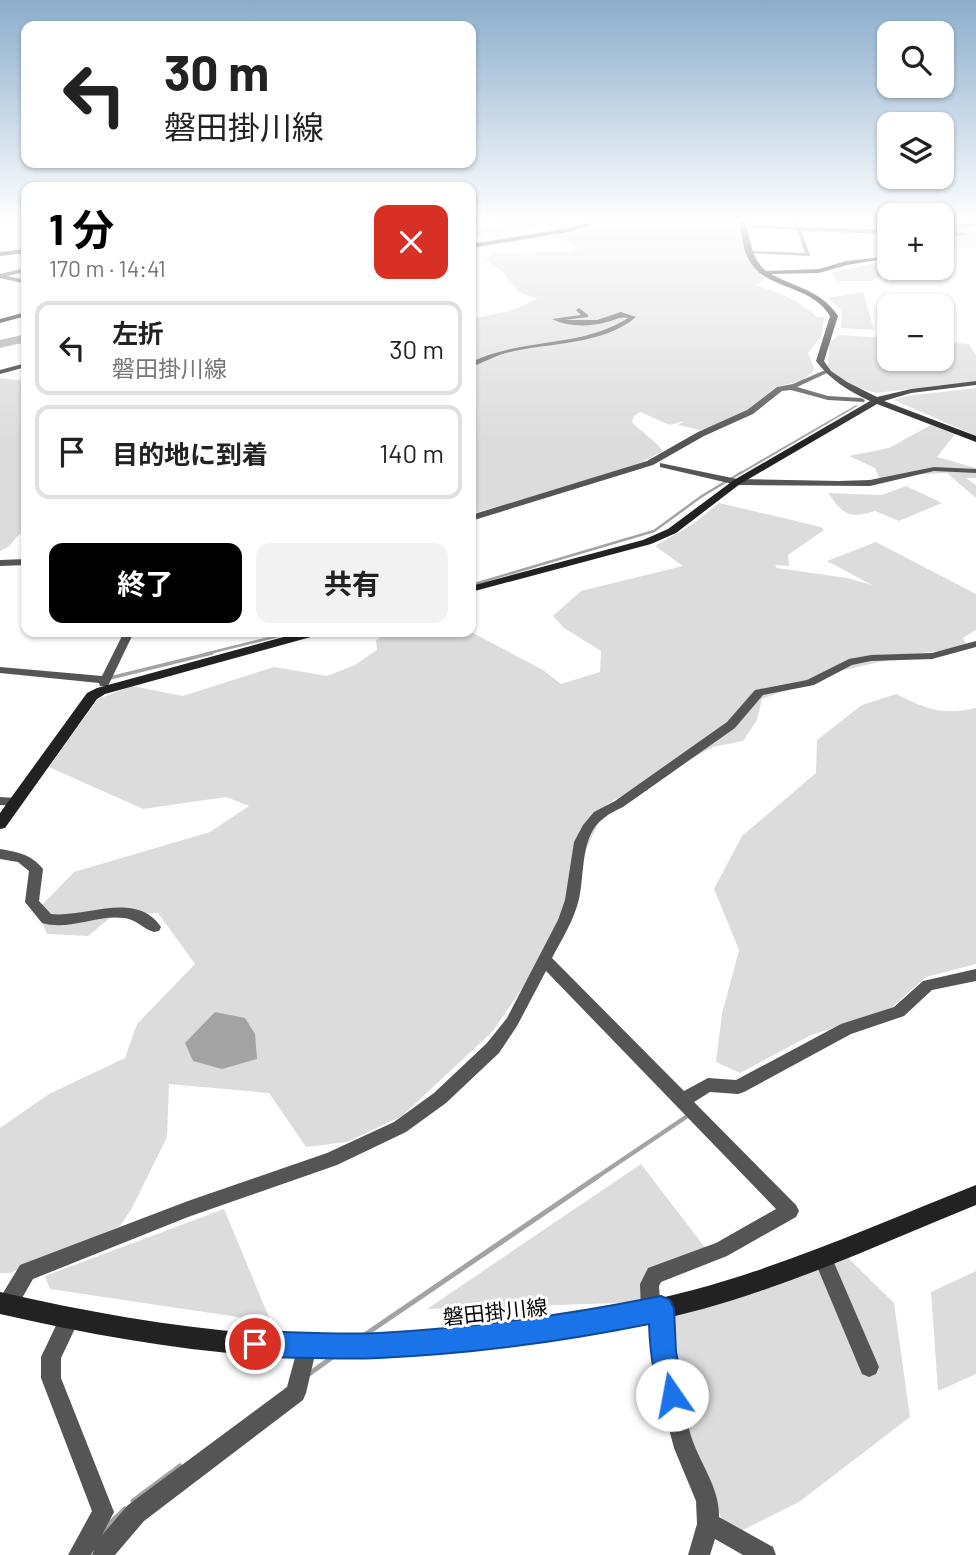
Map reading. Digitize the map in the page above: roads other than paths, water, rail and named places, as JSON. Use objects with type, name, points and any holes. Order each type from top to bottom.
[{"type":"street","points":[[814,295],[829,306],[834,316],[820,361],[825,372],[846,386],[877,400],[976,439]]},
{"type":"street","points":[[0,312],[21,307]]},
{"type":"street","points":[[476,363],[504,351],[551,345],[590,334],[623,324],[633,317],[621,314],[610,321],[602,322],[569,322],[555,319],[586,316],[579,310]]},
{"type":"street","points":[[0,321],[21,315]]},
{"type":"street","points":[[0,372],[21,366]]},
{"type":"street","points":[[476,516],[650,463],[681,444],[750,412],[780,389],[809,382],[816,375],[825,372]]},
{"type":"street","points":[[476,588],[647,542],[672,531],[737,482],[877,400],[911,391],[976,383]]},
{"type":"street","points":[[791,388],[828,398],[861,400]]},
{"type":"street","points":[[663,465],[737,482],[857,484],[934,469],[976,471]]},
{"type":"street","points":[[0,563],[21,562]]},
{"type":"street","points":[[0,824],[92,696],[103,685],[127,637]]},
{"type":"street","points":[[0,670],[103,685],[294,637]]},
{"type":"street","points":[[4,1304],[27,1272],[188,1209],[331,1159],[400,1127],[440,1098],[493,1048],[512,1022],[565,920],[572,900],[581,842],[589,825],[598,815],[731,725],[760,692],[810,683],[849,662],[872,658],[932,656],[976,644]]},
{"type":"street","points":[[0,801],[16,802]]},
{"type":"street","points":[[0,854],[22,858],[36,869],[32,902],[47,919],[71,922],[116,913],[135,915],[154,927]]},
{"type":"street","points":[[545,960],[790,1211],[721,1250],[655,1275],[649,1284],[681,1439],[703,1486],[708,1524],[699,1555]]},
{"type":"street","points":[[682,1101],[708,1085],[738,1087],[846,1029],[899,1012],[929,985],[976,975]]},
{"type":"street","name":"磐田掛川線","points":[[4,1304],[69,1320],[177,1336],[278,1346],[376,1346],[471,1339],[568,1328],[656,1310],[731,1290],[822,1257],[976,1195]]},
{"type":"street","points":[[822,1257],[869,1367]]},
{"type":"street","points":[[69,1320],[51,1357],[51,1378],[103,1512],[79,1555]]},
{"type":"street","points":[[103,1555],[108,1545],[136,1513],[296,1393],[307,1346]]},
{"type":"street","points":[[708,1524],[765,1555]]},
{"type":"waterway","points":[[0,344],[21,339]]},
{"type":"waterway","points":[[739,474],[856,406]]},
{"type":"waterway","points":[[476,584],[654,531],[702,496],[742,472]]},
{"type":"waterway","points":[[205,654],[274,637]]},
{"type":"waterway","points":[[110,678],[212,653]]},
{"type":"waterway","points":[[594,1179],[686,1117]]},
{"type":"waterway","points":[[363,1336],[597,1177]]},
{"type":"waterway","points":[[309,1374],[334,1356]]},
{"type":"waterway","points":[[133,1501],[180,1466]]},
{"type":"waterway","points":[[103,1535],[108,1525],[125,1509]]}]
